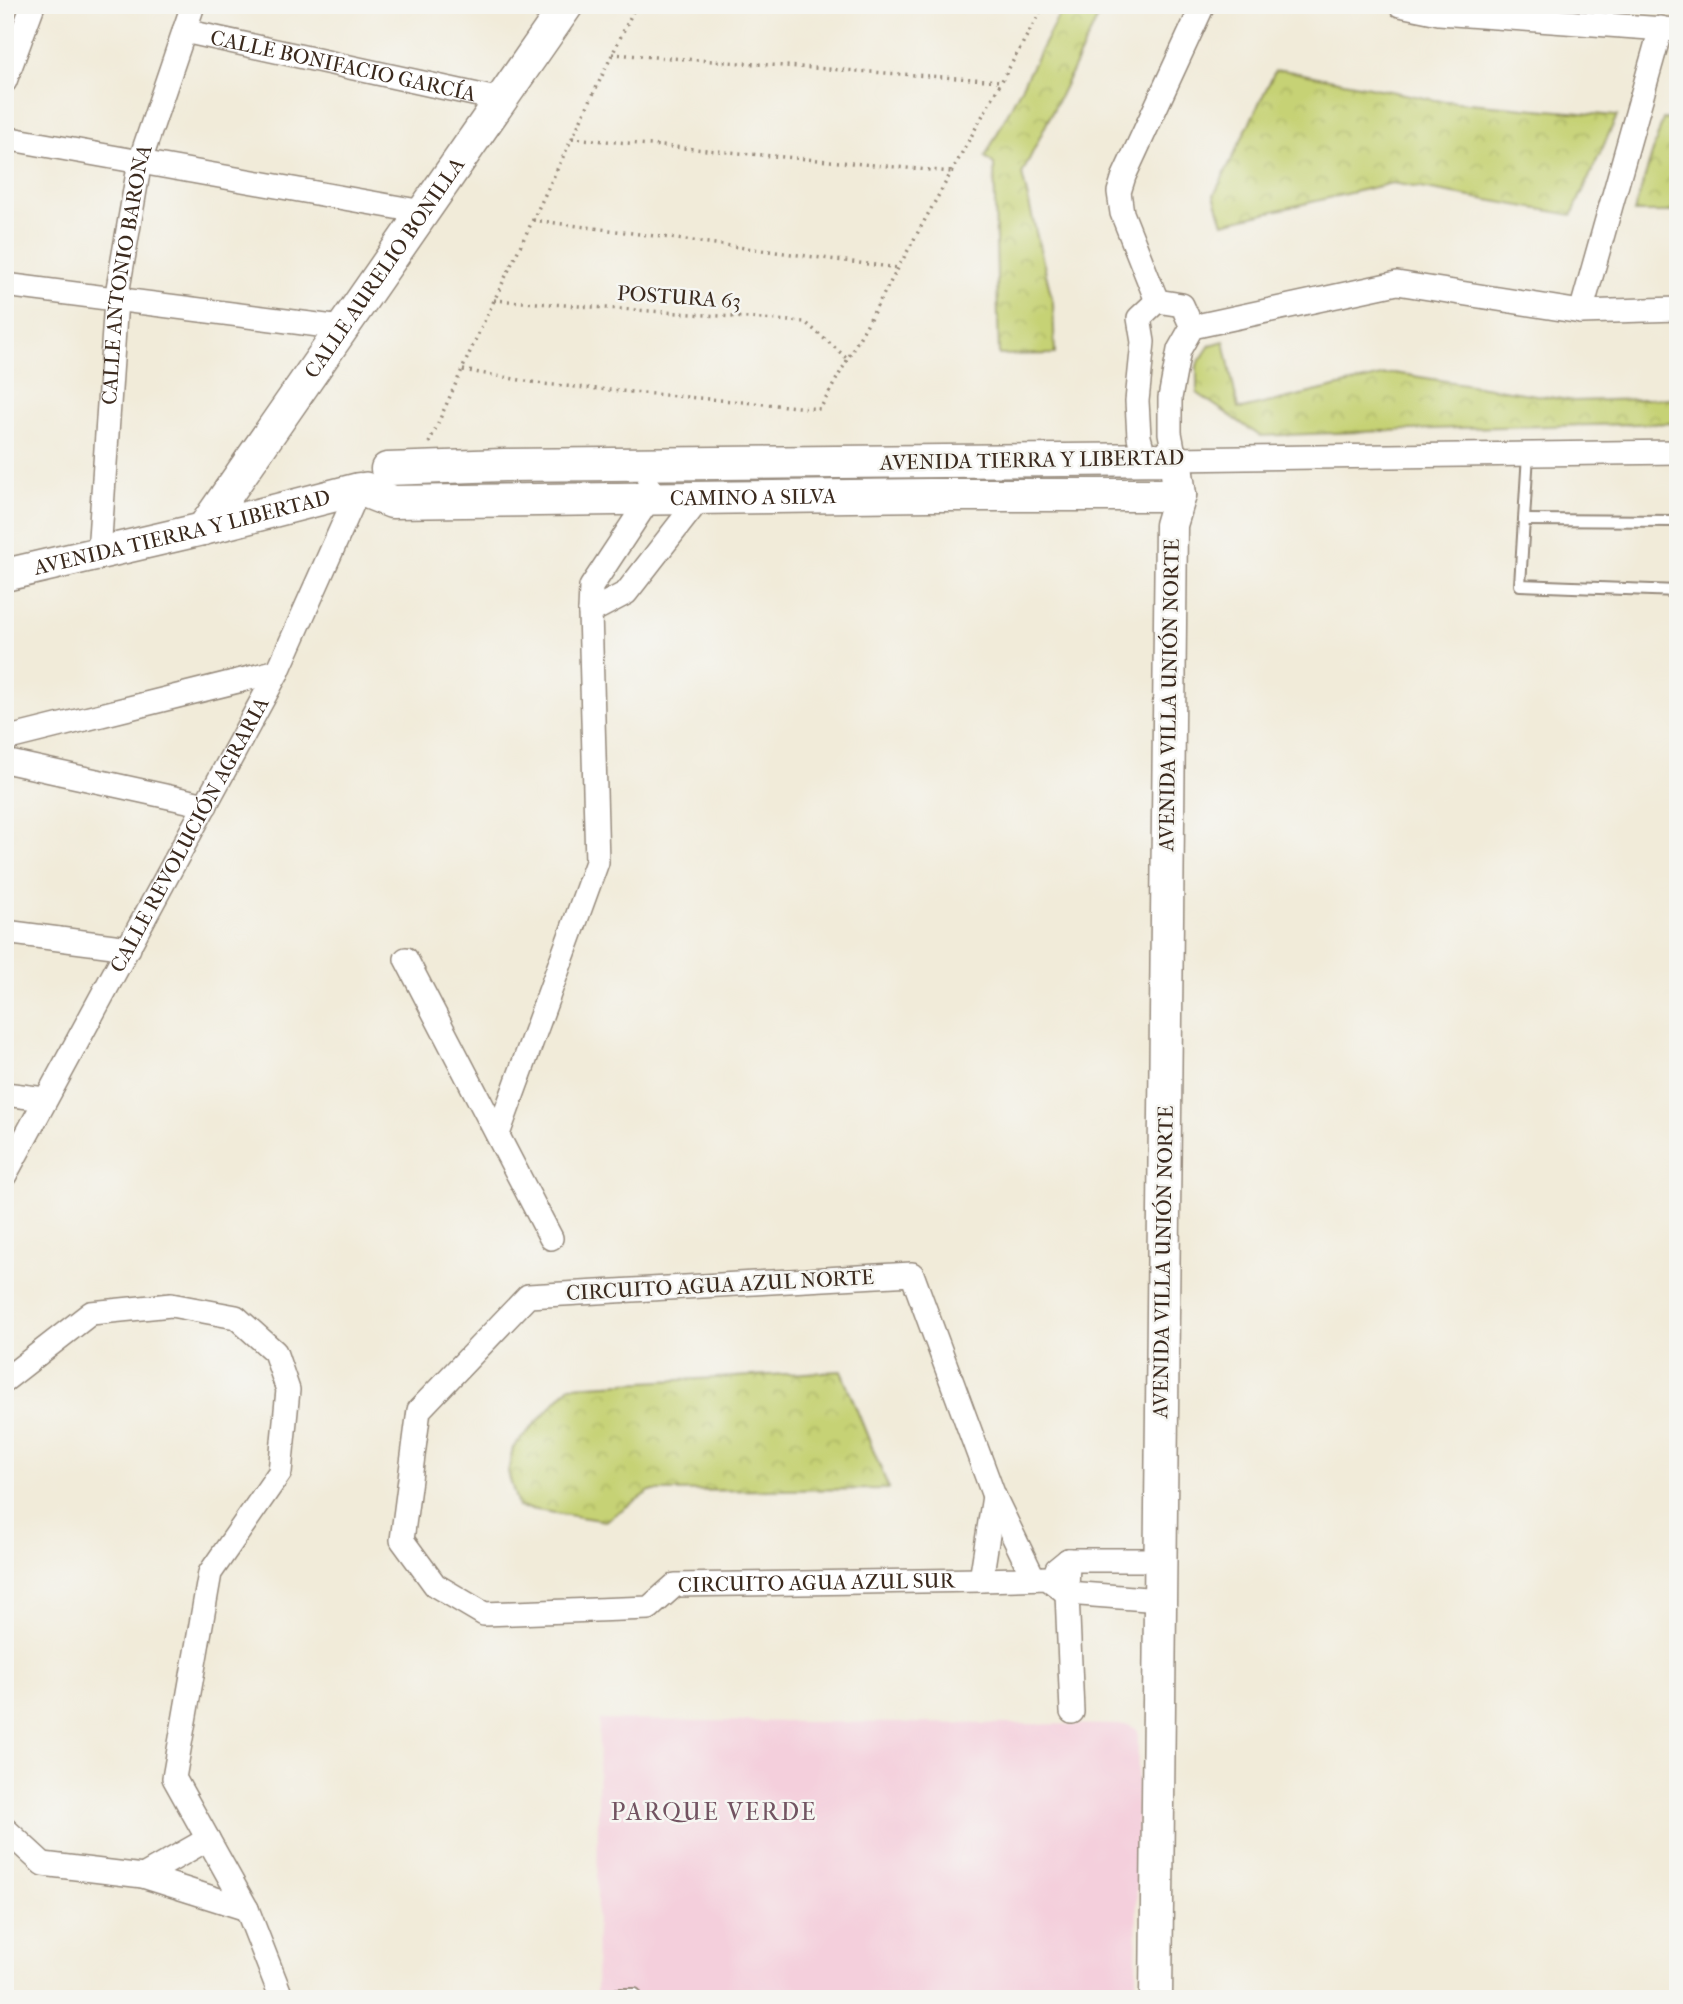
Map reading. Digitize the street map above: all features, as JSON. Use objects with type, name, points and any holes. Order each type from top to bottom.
[{"type":"street","points":[[5,81],[33,5]]},
{"type":"street","name":"CALLE ANTONIO BARONA","points":[[99,553],[116,300],[140,162],[192,5]]},
{"type":"street","name":"CALLE AURELIO BONILLA","points":[[203,529],[567,5]]},
{"type":"street","points":[[1157,300],[1122,213],[1119,192],[1203,5]]},
{"type":"street","points":[[1400,5],[1438,13],[1669,29],[1581,312]]},
{"type":"street","name":"CALLE BONIFACIO GARCÍA","points":[[184,31],[501,100]]},
{"type":"street","points":[[5,138],[423,212]]},
{"type":"street","points":[[1157,300],[1139,318],[1143,342],[1137,401],[1139,436],[1160,459],[1170,433],[1170,398],[1179,350],[1192,327],[1397,283],[1581,312],[1678,309]]},
{"type":"street","points":[[5,285],[342,328]]},
{"type":"street","points":[[1157,300],[1182,305],[1192,327]]},
{"type":"street","points":[[1143,342],[1159,353],[1179,350]]},
{"type":"street","name":"AVENIDA TIERRA Y LIBERTAD","points":[[387,468],[1678,452]]},
{"type":"street","name":"AVENIDA VILLA UNIÓN NORTE","points":[[1156,1999],[1171,525],[1160,459]]},
{"type":"street","points":[[929,461],[929,495]]},
{"type":"street","points":[[754,463],[756,497]]},
{"type":"street","points":[[498,1135],[597,862],[591,587],[649,499],[646,466]]},
{"type":"street","points":[[359,489],[387,468]]},
{"type":"street","name":"AVENIDA TIERRA Y LIBERTAD","points":[[5,575],[359,489]]},
{"type":"street","name":"CAMINO A SILVA","points":[[359,489],[392,502],[929,495],[1166,495]]},
{"type":"street","name":"CALLE REVOLUCIÓN AGRARIA","points":[[5,1175],[278,671],[359,489]]},
{"type":"street","points":[[590,612],[626,593],[700,498]]},
{"type":"street","points":[[5,738],[278,671]]},
{"type":"street","points":[[5,761],[206,805]]},
{"type":"street","points":[[5,932],[129,948]]},
{"type":"street","points":[[405,959],[551,1238]]},
{"type":"street","points":[[5,1094],[45,1100]]},
{"type":"street","name":"CIRCUITO AGUA AZUL NORTE","points":[[435,1585],[402,1540],[419,1410],[528,1296],[912,1274],[994,1496]]},
{"type":"street","points":[[5,1380],[91,1313],[172,1304],[236,1317],[275,1352],[288,1390],[280,1472],[210,1573],[174,1778],[247,1909],[282,1999]]},
{"type":"street","points":[[994,1496],[1040,1577],[1068,1593],[1160,1600]]},
{"type":"street","points":[[981,1580],[994,1496]]},
{"type":"street","points":[[1040,1577],[1068,1560],[1160,1560]]},
{"type":"street","points":[[1068,1560],[1072,1712]]},
{"type":"street","name":"CIRCUITO AGUA AZUL SUR","points":[[435,1585],[484,1614],[649,1608],[675,1585],[1040,1577]]},
{"type":"street","points":[[5,1829],[43,1864],[143,1875],[247,1909]]},
{"type":"street","points":[[143,1875],[208,1839]]},
{"type":"lane","points":[[1528,454],[1520,585],[1678,591]]},
{"type":"lane","points":[[1524,520],[1678,522]]},
{"type":"lane","points":[[618,1994],[635,1994]]},
{"type":"path","points":[[418,467],[494,300],[636,5]]},
{"type":"path","points":[[463,370],[543,384],[820,409],[1044,5]]},
{"type":"path","points":[[612,54],[1002,81]]},
{"type":"path","points":[[572,138],[952,172]]},
{"type":"path","points":[[533,220],[898,268]]},
{"type":"path","name":"POSTURA 63","points":[[494,300],[805,322],[848,359]]},
{"type":"shaded area","points":[[599,1720],[1129,1725],[1138,1730],[1136,1999],[596,1999]]},
{"type":"green space","points":[[1064,5],[1104,5],[1022,174],[1053,303],[1055,354],[999,355],[994,164],[985,157]]},
{"type":"green space","points":[[1283,70],[1435,100],[1617,116],[1572,215],[1392,183],[1223,223],[1214,195],[1275,71]]},
{"type":"green space","points":[[1663,119],[1678,120],[1678,212],[1634,212]]},
{"type":"green space","points":[[1224,341],[1238,408],[1242,409],[1394,373],[1574,401],[1678,398],[1678,423],[1260,436],[1197,393],[1197,365],[1210,345]]},
{"type":"green space","points":[[841,1371],[889,1489],[650,1491],[605,1521],[518,1507],[508,1472],[513,1448],[570,1386]]},
{"type":"district","name":"PARQUE VERDE","points":[[714,1812]]}]
